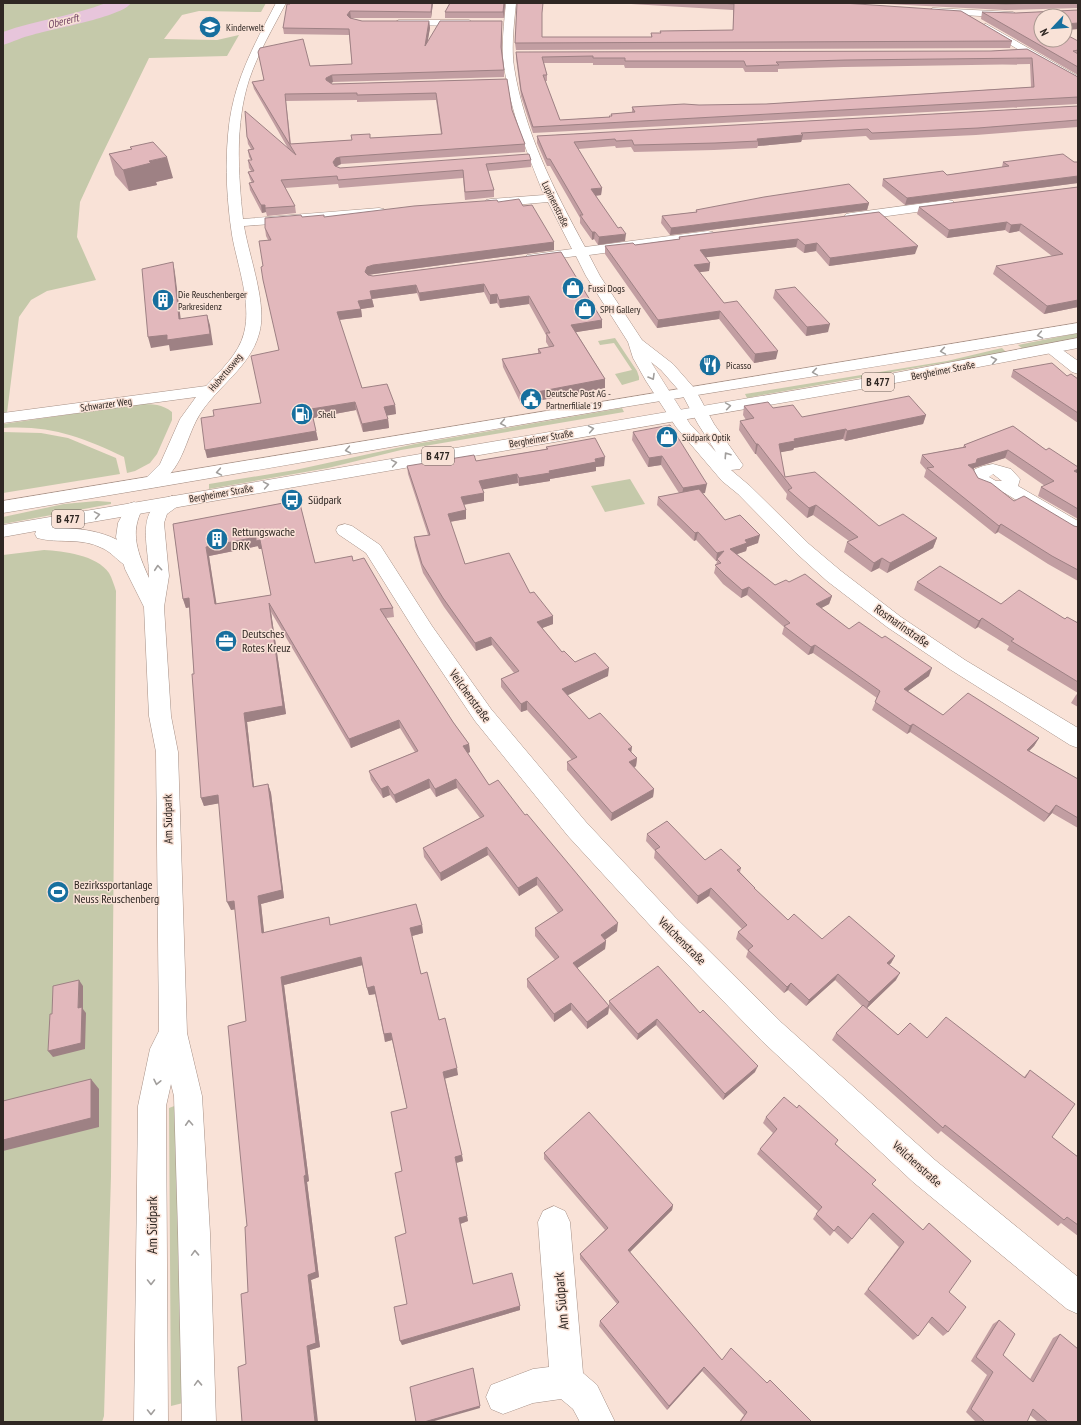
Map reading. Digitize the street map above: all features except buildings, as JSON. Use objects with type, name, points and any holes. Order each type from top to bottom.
[{"type":"street","name":"Hubertusweg","points":[[134,508],[151,482],[170,462],[178,440],[190,417],[209,391],[240,356],[247,345],[254,324],[254,313],[237,223],[234,193],[234,143],[238,100],[253,57],[281,3]]},
{"type":"street","name":"Lupinenstraße","points":[[511,3],[505,23],[512,54],[508,81],[515,98],[527,139],[552,198],[580,252],[593,276],[636,342],[641,358],[676,415]]},
{"type":"street","points":[[923,10],[1020,15]]},
{"type":"street","points":[[960,12],[1078,81]]},
{"type":"street","points":[[390,23],[481,23]]},
{"type":"street","points":[[1012,52],[1027,51]]},
{"type":"street","points":[[527,139],[543,138]]},
{"type":"street","points":[[519,157],[534,156]]},
{"type":"street","points":[[481,204],[552,198]]},
{"type":"street","points":[[842,218],[961,203]]},
{"type":"street","points":[[237,223],[394,210]]},
{"type":"street","points":[[520,259],[723,233]]},
{"type":"street","name":"Bergheimer Straße","points":[[3,507],[1078,328]]},
{"type":"street","name":"Lupinenstraße","points":[[636,342],[668,367],[689,392]]},
{"type":"street","name":"Bergheimer Straße","points":[[3,532],[134,508],[879,381],[1078,343]]},
{"type":"street","points":[[1052,349],[1078,369]]},
{"type":"street","name":"Schwarzer Weg","points":[[3,418],[209,391]]},
{"type":"street","name":"Rosmarinstraße","points":[[689,392],[699,411],[741,476],[744,490]]},
{"type":"street","name":"Rosmarinstraße","points":[[676,415],[684,427],[698,441],[728,477],[744,490],[802,548],[834,576],[894,622],[958,665],[1078,739]]},
{"type":"street","points":[[1006,486],[1078,529]]},
{"type":"street","name":"Am Südpark","points":[[172,502],[159,511],[154,523],[159,576],[154,607],[160,716],[167,752],[173,1033],[188,1096],[194,1233],[199,1422]]},
{"type":"street","name":"Am Südpark","points":[[134,508],[128,519],[126,530],[132,562],[154,607]]},
{"type":"street","name":"Veilchenstraße","points":[[345,530],[373,549],[425,631],[483,715],[577,829],[666,926],[772,1032],[924,1171],[1078,1298]]},
{"type":"street","points":[[3,532],[72,533],[105,541],[118,548],[132,562]]},
{"type":"street","name":"Am Südpark","points":[[151,1422],[152,1106],[164,1049],[173,1033]]},
{"type":"street","name":"Am Südpark","points":[[554,1222],[568,1381]]},
{"type":"street","points":[[503,1397],[533,1386],[568,1381],[585,1397],[598,1422]]},
{"type":"green space","points":[[3,3],[266,3],[261,12],[199,11],[182,15],[164,39],[217,40],[239,35],[227,56],[149,58],[80,202],[77,237],[96,280],[47,291],[31,300],[19,317],[7,413],[3,414]]},
{"type":"green space","points":[[1078,333],[1078,338],[1023,349],[1018,345]]},
{"type":"green space","points":[[615,338],[637,371],[639,380],[622,385],[615,374],[632,370],[614,343],[600,345],[598,341]]},
{"type":"green space","points":[[1002,348],[1006,352],[747,398],[745,394],[947,361]]},
{"type":"green space","points":[[141,404],[153,404],[165,407],[172,412],[172,420],[157,454],[150,463],[135,471],[127,473],[124,457],[80,438],[36,428],[3,428],[3,424]]},
{"type":"green space","points":[[622,408],[624,412],[401,450],[328,468],[209,489],[209,484],[295,470],[415,444]]},
{"type":"green space","points":[[3,432],[41,433],[68,438],[116,458],[120,474],[3,493]]},
{"type":"green space","points":[[630,479],[645,504],[605,512],[591,486]]},
{"type":"green space","points":[[97,501],[111,502],[111,504],[3,524],[3,517],[64,504]]},
{"type":"green space","name":"Bezirkssportanlage Neuss Reuschenberg","points":[[44,550],[60,551],[79,555],[96,562],[104,567],[109,573],[116,591],[111,1176],[104,1416],[102,1422],[3,1422],[3,555]]},
{"type":"green space","points":[[177,1105],[187,1402],[171,1406],[169,1108]]},
{"type":"waterway","name":"Obererft","points":[[3,39],[24,31],[99,12],[122,3]]},
{"type":"place","name":"Kinderwelt","points":[[210,27]]},
{"type":"place","name":"Fussi Dogs","points":[[573,288]]},
{"type":"place","name":"Die Reuschenberger Parkresidenz","points":[[163,300]]},
{"type":"place","name":"SPH Gallery","points":[[585,309]]},
{"type":"place","name":"Picasso","points":[[710,365]]},
{"type":"place","name":"Deutsche Post AG - Partnerfiliale 19","points":[[531,399]]},
{"type":"place","name":"Shell","points":[[302,414]]},
{"type":"place","name":"Südpark Optik","points":[[667,437]]},
{"type":"place","name":"Südpark","points":[[292,500]]},
{"type":"place","name":"Rettungswache DRK","points":[[217,539]]},
{"type":"place","name":"Deutsches Rotes Kreuz","points":[[226,641]]},
{"type":"place","name":"Bezirkssportanlage Neuss Reuschenberg","points":[[58,892]]}]
